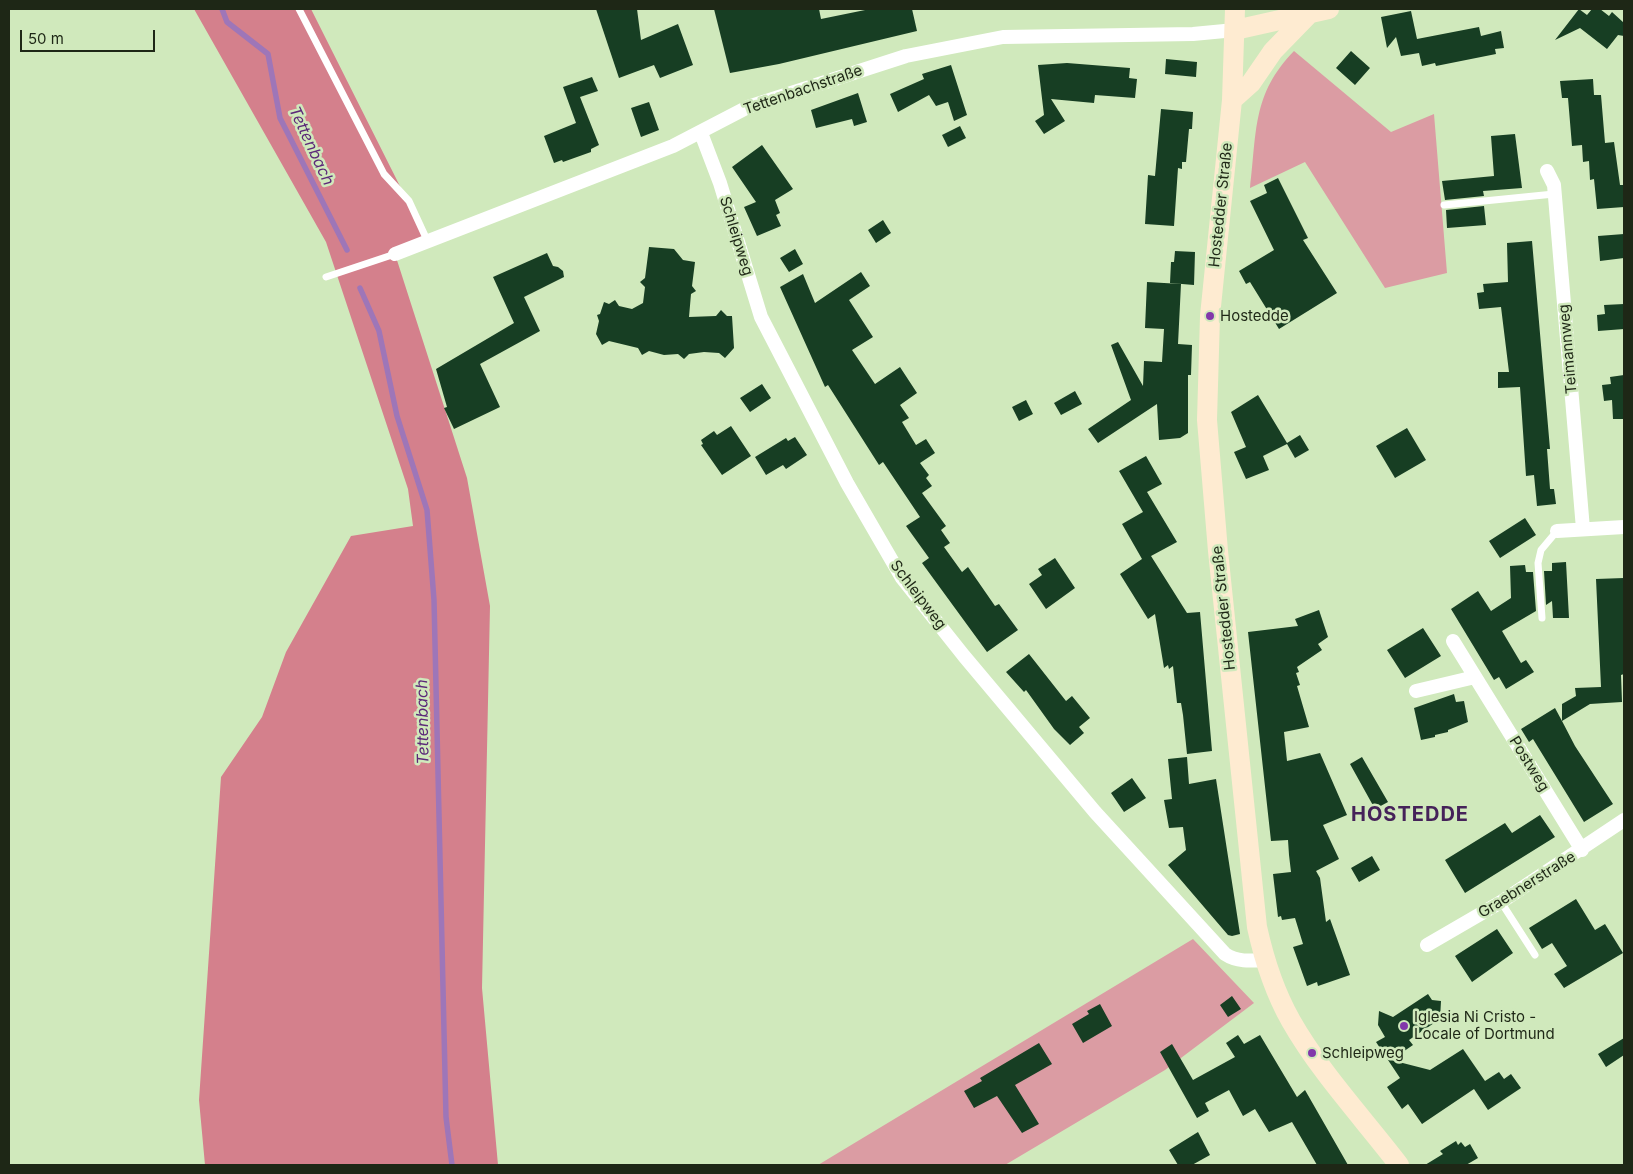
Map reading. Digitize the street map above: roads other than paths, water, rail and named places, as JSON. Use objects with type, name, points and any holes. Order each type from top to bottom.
[{"type":"main road","name":"Hostedder Straße","points":[[1236,9],[1232,100],[1210,316],[1207,420],[1249,862],[1257,927],[1264,960],[1287,1014],[1305,1042],[1399,1165]]},
{"type":"main road","points":[[1235,30],[1329,9]]},
{"type":"main road","points":[[1232,100],[1251,83],[1273,51],[1298,28],[1309,14]]},
{"type":"street","name":"Tettenbachstraße","points":[[395,254],[701,133],[748,107],[906,56],[1003,37],[1193,34],[1235,30]]},
{"type":"street","name":"Schleipweg","points":[[701,133],[720,183],[761,317],[847,483],[902,578],[964,656],[1095,812],[1225,954],[1232,959],[1264,960]]},
{"type":"street","name":"Teimannweg","points":[[1547,171],[1554,185],[1582,530]]},
{"type":"street","points":[[1557,531],[1624,527]]},
{"type":"street","name":"Postweg","points":[[1452,641],[1582,850]]},
{"type":"street","points":[[1416,691],[1475,677]]},
{"type":"street","name":"Graebnerstraße","points":[[1426,946],[1501,902],[1582,850],[1624,820]]},
{"type":"lane","points":[[299,9],[384,174],[408,201],[427,240]]},
{"type":"lane","points":[[1444,205],[1554,194]]},
{"type":"lane","points":[[326,277],[395,254]]},
{"type":"lane","points":[[1542,618],[1538,563],[1541,550],[1557,531]]},
{"type":"lane","points":[[1501,902],[1535,955]]},
{"type":"waterway","name":"Tettenbach","points":[[222,9],[227,22],[268,54],[280,118],[347,250]]},
{"type":"waterway","name":"Tettenbach","points":[[360,288],[379,331],[397,416],[427,510],[434,600],[446,1117],[452,1165]]},
{"type":"place","name":"Hostedde","points":[[1210,316]]},
{"type":"place","name":"Iglesia Ni Cristo - Locale of Dortmund","points":[[1404,1026]]},
{"type":"place","name":"Schleipweg","points":[[1312,1053]]},
{"type":"district","name":"HOSTEDDE","points":[[1410,815]]}]
